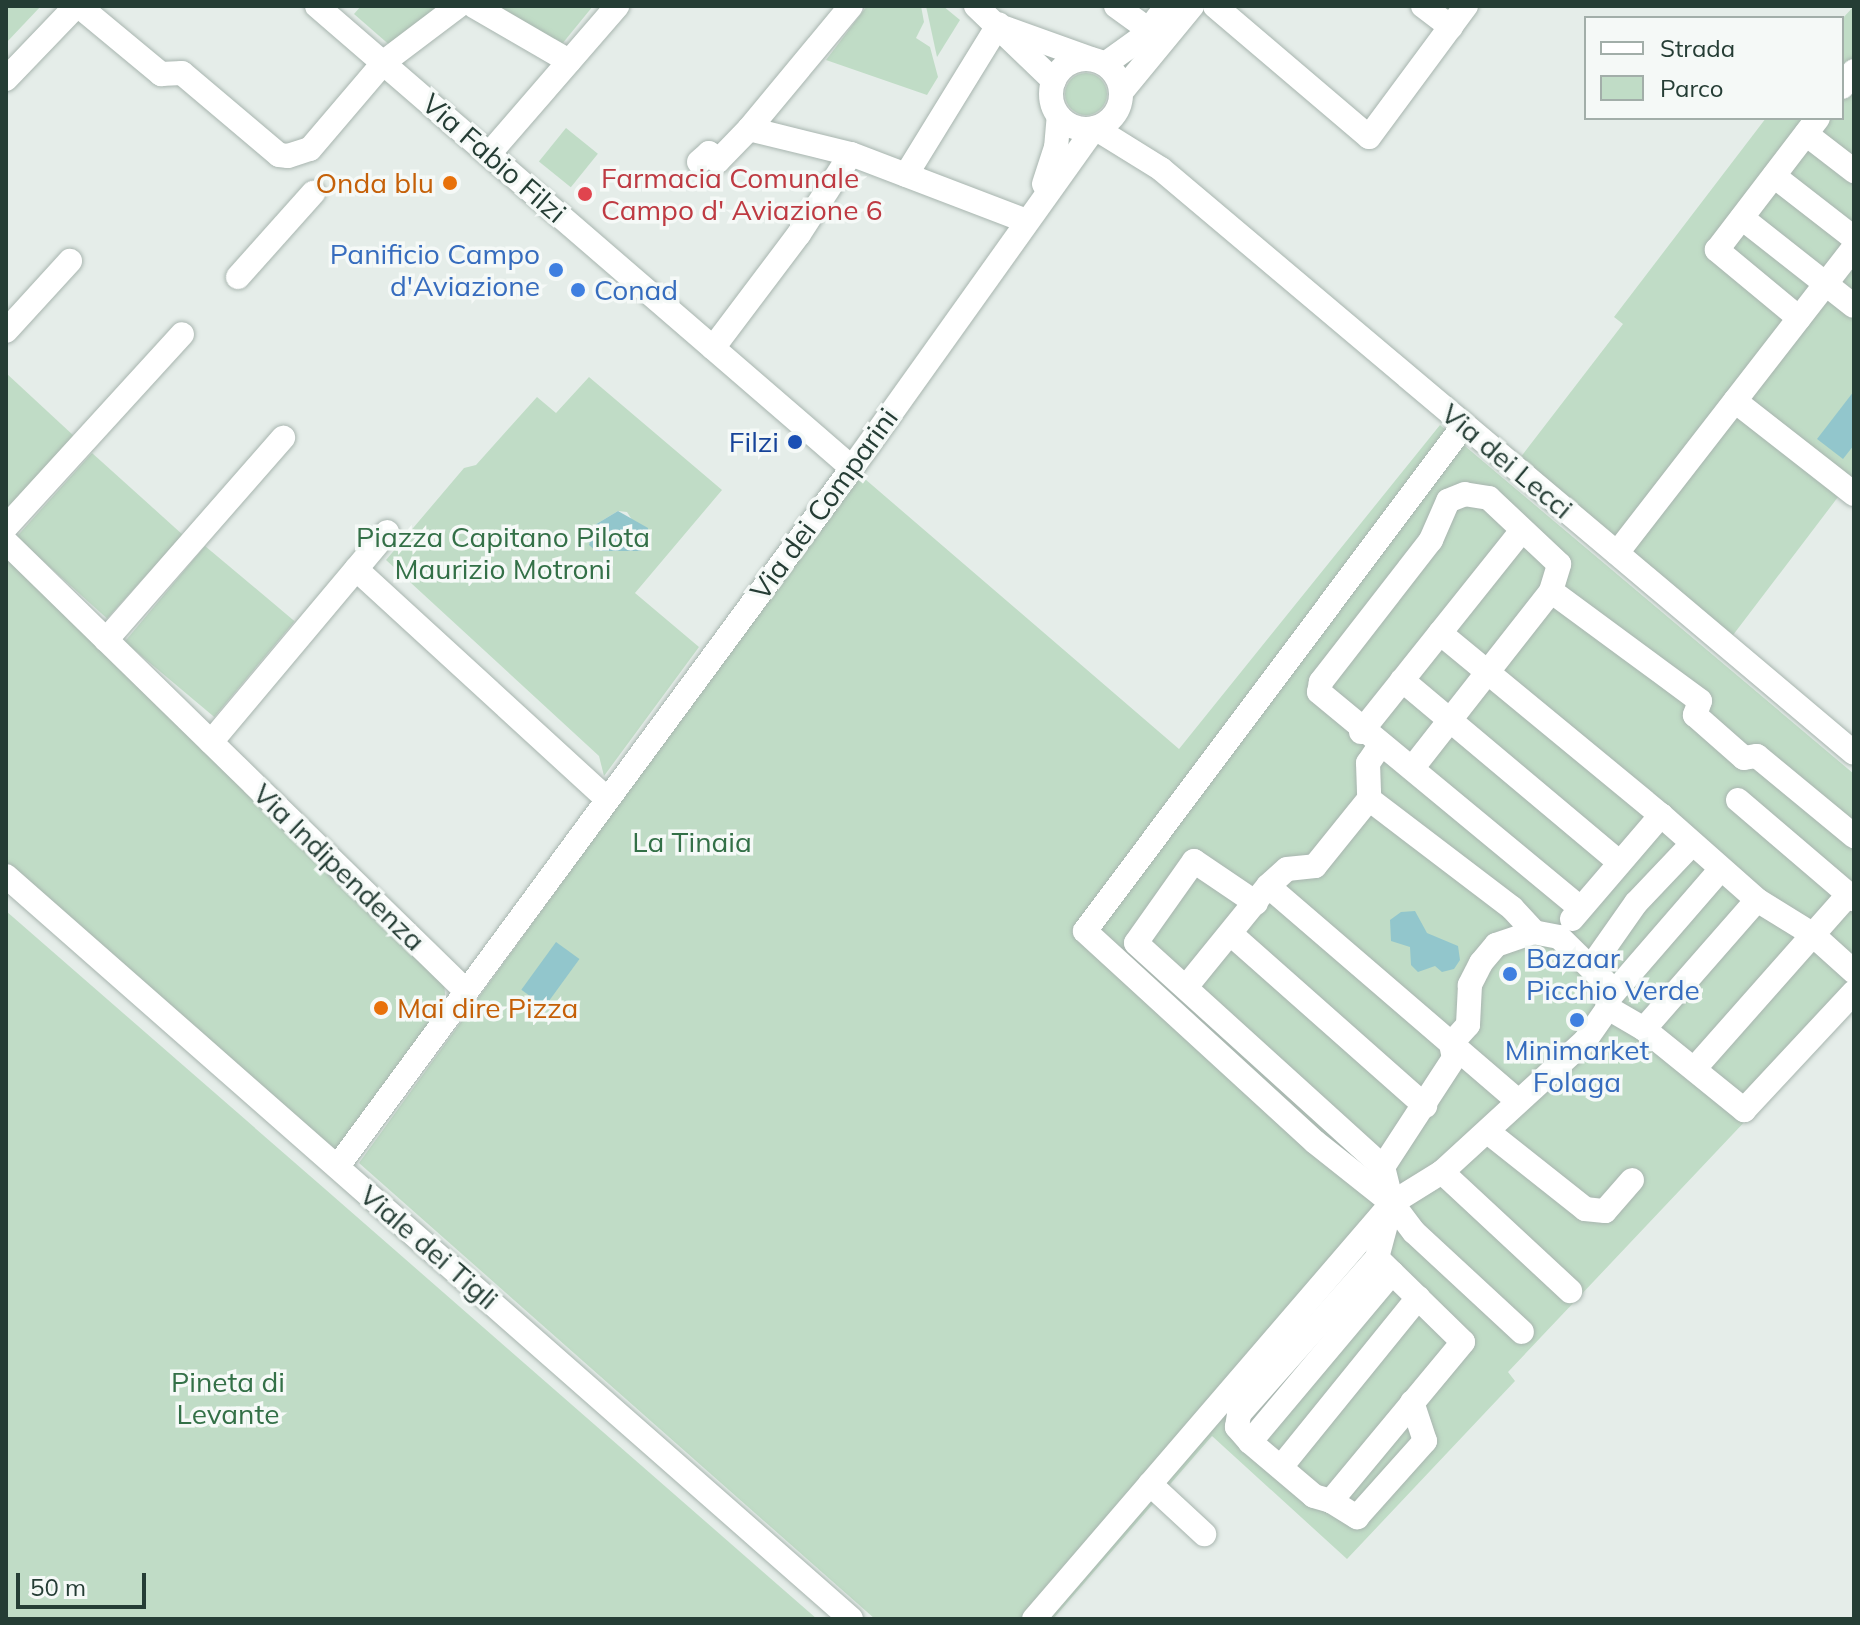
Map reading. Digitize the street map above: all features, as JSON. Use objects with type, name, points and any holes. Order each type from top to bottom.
[{"type":"street","points":[[6,79],[77,6],[161,74],[182,73],[279,155],[288,156],[310,149],[384,62],[458,6]]},
{"type":"street","name":"Via Fabio Filzi","points":[[317,6],[852,468]]},
{"type":"street","points":[[474,6],[569,61]]},
{"type":"street","points":[[489,154],[617,6]]},
{"type":"street","points":[[699,162],[709,153],[718,161],[749,129],[851,6]]},
{"type":"street","points":[[976,6],[1001,26],[1054,81]]},
{"type":"street","points":[[1116,6],[1149,30]]},
{"type":"street","points":[[1167,6],[1149,30],[1098,62],[1066,65],[1054,81],[1052,99],[1059,116],[1072,126],[1094,128],[1119,101],[1192,6]]},
{"type":"street","points":[[1215,6],[1369,137],[1466,6]]},
{"type":"street","points":[[1423,6],[1451,27]]},
{"type":"street","points":[[1001,26],[1098,62],[1119,101]]},
{"type":"street","points":[[906,175],[1001,26]]},
{"type":"street","name":"Via dei Lecci","points":[[1119,101],[1161,169]]},
{"type":"street","name":"Via dei Comparini","points":[[1031,213],[1056,148],[1059,116]]},
{"type":"street","points":[[1799,318],[1717,250],[1812,126],[1854,171]]},
{"type":"street","name":"Via dei Lecci","points":[[1094,128],[1161,169],[1854,753]]},
{"type":"street","name":"Via dei Comparini","points":[[338,1166],[852,468],[1094,128]]},
{"type":"street","points":[[749,129],[851,154],[906,175],[1031,213]]},
{"type":"street","points":[[713,348],[799,234],[851,154]]},
{"type":"street","points":[[1774,176],[1854,238]]},
{"type":"street","points":[[238,277],[313,193]]},
{"type":"street","points":[[1742,218],[1854,306]]},
{"type":"street","points":[[1617,553],[1854,247]]},
{"type":"street","points":[[6,331],[70,261]]},
{"type":"street","points":[[6,527],[182,334]]},
{"type":"street","points":[[1735,401],[1854,494]]},
{"type":"street","points":[[1464,425],[1085,931],[1315,1142],[1392,1203],[1414,1232],[1522,1332]]},
{"type":"street","points":[[106,640],[283,438]]},
{"type":"street","points":[[1414,766],[1490,673],[1551,591],[1559,564],[1489,498],[1465,494],[1448,501],[1431,540],[1321,682],[1319,692],[1325,702],[1414,766],[1580,908]]},
{"type":"street","points":[[1186,987],[1232,935],[1262,894],[1287,869],[1315,866],[1369,799],[1371,738],[1402,680],[1522,530]]},
{"type":"street","points":[[211,742],[387,532]]},
{"type":"street","name":"Via Indipendenza","points":[[6,542],[466,991]]},
{"type":"street","points":[[356,569],[607,799]]},
{"type":"street","points":[[1551,591],[1700,701],[1695,715],[1744,758],[1757,756],[1854,836]]},
{"type":"street","points":[[1440,633],[1661,815],[1720,870],[1757,900],[1812,934],[1854,972]]},
{"type":"street","points":[[1402,680],[1619,862]]},
{"type":"street","points":[[1369,799],[1512,908],[1534,932]]},
{"type":"street","points":[[1695,1068],[1812,934],[1851,896],[1738,800]]},
{"type":"street","points":[[1559,937],[1580,908],[1661,815]]},
{"type":"street","points":[[1591,967],[1636,903],[1692,844]]},
{"type":"street","points":[[1412,1402],[1425,1441],[1357,1517],[1331,1501],[1314,1496],[1250,1442],[1237,1427],[1239,1414],[1384,1266],[1392,1203],[1383,1167],[1136,943],[1194,861],[1262,894],[1517,1100]]},
{"type":"street","points":[[1034,1619],[1392,1203],[1442,1172],[1488,1132],[1517,1100],[1585,1041],[1609,1003],[1720,870]]},
{"type":"street","name":"Viale dei Tigli","points":[[6,876],[851,1619]]},
{"type":"street","points":[[1644,1029],[1757,900]]},
{"type":"street","points":[[1451,1044],[1468,1025],[1470,985],[1481,963],[1496,945],[1534,932],[1559,937],[1591,967],[1609,1003],[1695,1068],[1744,1110],[1854,992]]},
{"type":"street","points":[[1232,935],[1425,1106]]},
{"type":"street","points":[[1383,1167],[1454,1058],[1451,1044]]},
{"type":"street","points":[[1488,1132],[1585,1209],[1605,1211],[1632,1180]]},
{"type":"street","points":[[1442,1172],[1570,1291]]},
{"type":"street","points":[[1331,1501],[1463,1342],[1384,1266]]},
{"type":"street","points":[[1281,1467],[1418,1298]]},
{"type":"street","points":[[1150,1484],[1204,1534]]},
{"type":"green space","points":[[6,6],[41,6],[6,43]]},
{"type":"green space","points":[[361,6],[448,6],[393,48],[354,14]]},
{"type":"green space","points":[[487,6],[593,6],[558,49]]},
{"type":"green space","points":[[867,6],[921,6],[924,22],[916,38],[930,47],[938,77],[927,95],[826,60]]},
{"type":"green space","points":[[926,6],[943,6],[960,20],[937,57]]},
{"type":"green space","points":[[1854,6],[1854,476],[1730,639],[1520,458],[1623,324],[1614,317],[1764,120],[1844,120],[1844,17]]},
{"type":"green space","points":[[1086,73],[1101,79],[1107,94],[1101,109],[1086,115],[1071,109],[1065,94],[1071,79]]},
{"type":"green space","points":[[566,128],[598,154],[571,187],[539,161]]},
{"type":"green space","points":[[6,373],[74,436],[6,510]]},
{"type":"green space","name":"Piazza Capitano Pilota Maurizio Motroni","points":[[589,377],[722,490],[635,593],[699,647],[604,776],[599,756],[386,560],[464,468],[476,465],[537,397],[556,413]],"holes":[[[618,511],[627,512],[634,523],[589,545],[593,526]]]},
{"type":"green space","name":"La Tinaia","points":[[1440,425],[1854,774],[1854,1006],[1508,1372],[1515,1381],[1347,1559],[1212,1436],[1053,1619],[875,1619],[359,1163],[858,473],[1179,749]]},
{"type":"green space","points":[[92,453],[183,535],[107,619],[16,537]]},
{"type":"green space","points":[[205,546],[295,621],[214,717],[125,642]]},
{"type":"green space","points":[[6,558],[444,983],[446,1004],[349,1145],[329,1154],[6,866]]},
{"type":"green space","name":"Pineta di Levante","points":[[6,911],[325,1189],[817,1619],[6,1619]]},
{"type":"water","points":[[1854,391],[1854,445],[1843,459],[1817,439]]},
{"type":"water","points":[[618,511],[648,528],[649,543],[641,551],[596,551],[589,545],[593,526]]},
{"type":"water","points":[[1415,911],[1427,933],[1458,946],[1460,960],[1454,969],[1442,972],[1435,966],[1418,972],[1411,965],[1410,947],[1391,941],[1390,920],[1401,912]]},
{"type":"water","points":[[556,942],[579,959],[545,1007],[521,990]]},
{"type":"place","name":"Onda blu","points":[[450,183]]},
{"type":"place","name":"Farmacia Comunale Campo d' Aviazione 6","points":[[585,194]]},
{"type":"place","name":"Panificio Campo d'Aviazione","points":[[556,270]]},
{"type":"place","name":"Conad","points":[[578,290]]},
{"type":"place","name":"Filzi","points":[[795,442]]},
{"type":"place","name":"Bazaar Picchio Verde","points":[[1510,974]]},
{"type":"place","name":"Mai dire Pizza","points":[[381,1008]]},
{"type":"place","name":"Minimarket Folaga","points":[[1577,1020]]}]
